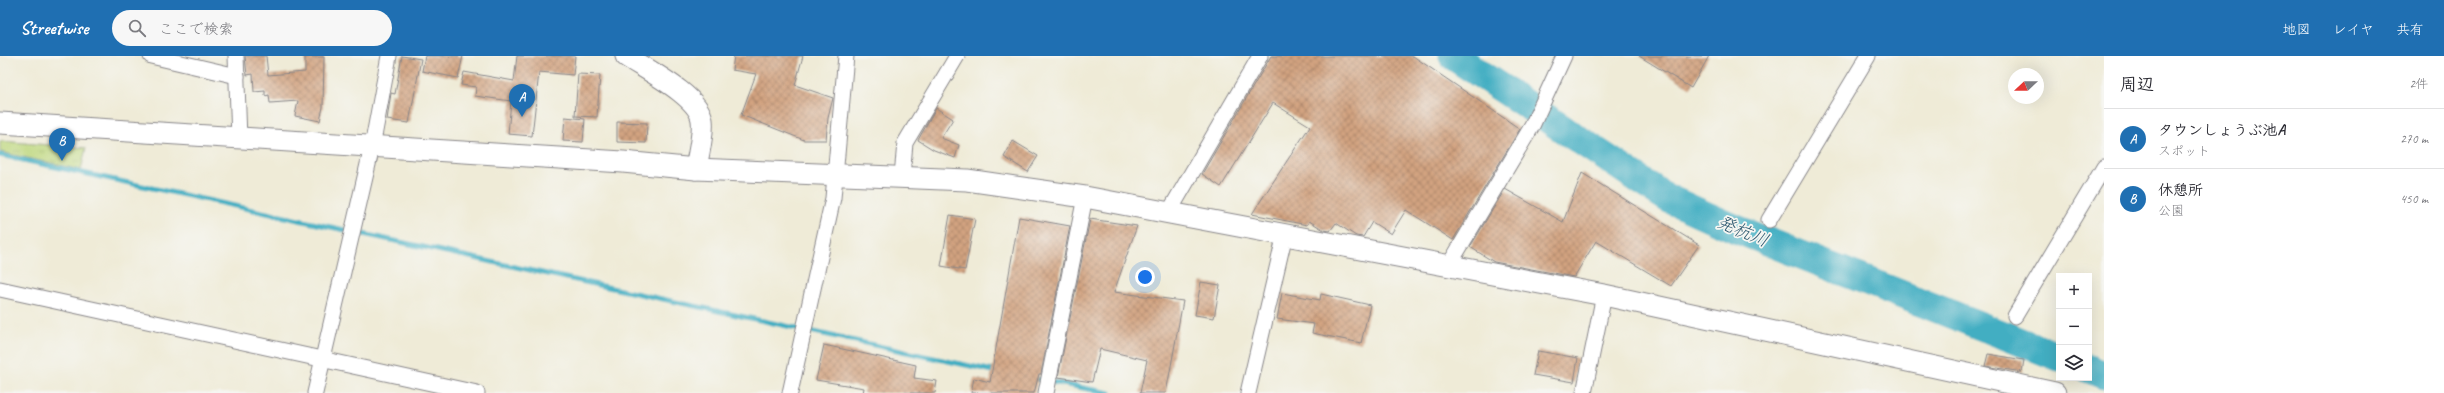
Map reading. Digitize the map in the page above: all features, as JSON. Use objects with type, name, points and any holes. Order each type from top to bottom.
[{"type":"street","points":[[151,56],[237,76]]},
{"type":"street","points":[[236,56],[239,139]]},
{"type":"street","points":[[315,393],[372,147],[389,56]]},
{"type":"street","points":[[626,56],[690,99],[700,110],[702,121],[696,169]]},
{"type":"street","points":[[790,393],[804,321],[833,198],[834,175],[839,149],[846,56]]},
{"type":"street","points":[[902,176],[905,143],[957,56]]},
{"type":"street","points":[[1169,212],[1260,56]]},
{"type":"street","points":[[1449,265],[1532,126],[1564,56]]},
{"type":"street","points":[[1769,220],[1868,56]]},
{"type":"street","points":[[0,123],[623,162],[696,169],[834,175],[902,176],[967,180],[1085,197],[1169,212],[1604,295],[2055,393]]},
{"type":"street","points":[[2015,316],[2104,167]]},
{"type":"street","points":[[1047,389],[1085,197]]},
{"type":"street","points":[[1248,393],[1285,234]]},
{"type":"street","points":[[0,289],[477,393]]},
{"type":"street","points":[[1584,393],[1604,295]]},
{"type":"green space","points":[[0,141],[86,148],[81,170],[0,152]]},
{"type":"building","points":[[245,56],[266,56],[268,75],[305,72],[305,57],[324,57],[323,107],[320,121],[295,116],[298,101],[270,103],[269,95],[265,96],[265,91],[254,92],[253,74],[247,75]]},
{"type":"building","points":[[402,56],[421,59],[409,123],[387,120],[391,93],[395,94]]},
{"type":"building","points":[[425,56],[463,56],[458,78],[422,71]]},
{"type":"building","points":[[517,56],[575,56],[573,75],[539,72],[532,136],[508,134],[511,101],[475,96],[476,87],[461,85],[464,72],[514,81]]},
{"type":"building","points":[[734,56],[803,56],[795,85],[833,98],[828,118],[826,140],[804,140],[741,115],[756,74],[732,70]]},
{"type":"building","points":[[1271,56],[1413,56],[1520,129],[1453,240],[1406,210],[1391,234],[1372,222],[1363,237],[1356,236],[1336,223],[1330,231],[1324,230],[1309,221],[1307,225],[1252,214],[1310,126],[1273,103],[1221,187],[1202,174]]},
{"type":"building","points":[[1639,56],[1709,56],[1691,88]]},
{"type":"building","points":[[578,74],[600,75],[597,117],[575,116]]},
{"type":"building","points":[[936,108],[953,119],[941,138],[959,145],[955,158],[934,150],[918,140]]},
{"type":"building","points":[[565,117],[585,119],[583,142],[563,141]]},
{"type":"building","points":[[617,122],[647,123],[646,143],[617,142]]},
{"type":"building","points":[[1013,141],[1038,156],[1028,172],[1004,157]]},
{"type":"building","points":[[1582,173],[1699,245],[1671,286],[1596,241],[1574,277],[1494,262],[1470,247],[1505,189],[1563,222]]},
{"type":"building","points":[[950,215],[975,219],[965,270],[941,266]]},
{"type":"building","points":[[1019,217],[1070,226],[1041,374],[1039,374],[1034,393],[971,393],[974,378],[990,382]]},
{"type":"building","points":[[1090,219],[1137,226],[1114,292],[1183,301],[1166,393],[1140,393],[1147,360],[1100,349],[1092,382],[1058,377]]},
{"type":"building","points":[[1201,282],[1220,285],[1214,318],[1195,315]]},
{"type":"building","points":[[1282,293],[1320,300],[1321,294],[1370,305],[1361,343],[1312,333],[1314,324],[1277,319]]},
{"type":"building","points":[[824,345],[916,365],[914,378],[937,381],[935,393],[863,393],[864,388],[816,380]]},
{"type":"building","points":[[1538,351],[1578,358],[1574,382],[1533,375]]},
{"type":"building","points":[[1988,354],[2024,360],[2022,372],[1985,366]]},
{"type":"waterway","name":"発杭川","points":[[1453,56],[1667,198],[1736,229],[2056,356]]},
{"type":"waterway","points":[[0,155],[998,372]]},
{"type":"waterway","name":"発杭川","points":[[2092,370],[2104,375]]},
{"type":"waterway","points":[[1031,378],[1110,393]]},
{"type":"place","name":"タウンしょうぶ池A","points":[[522,117]]},
{"type":"place","name":"休憩所","points":[[62,161]]}]
